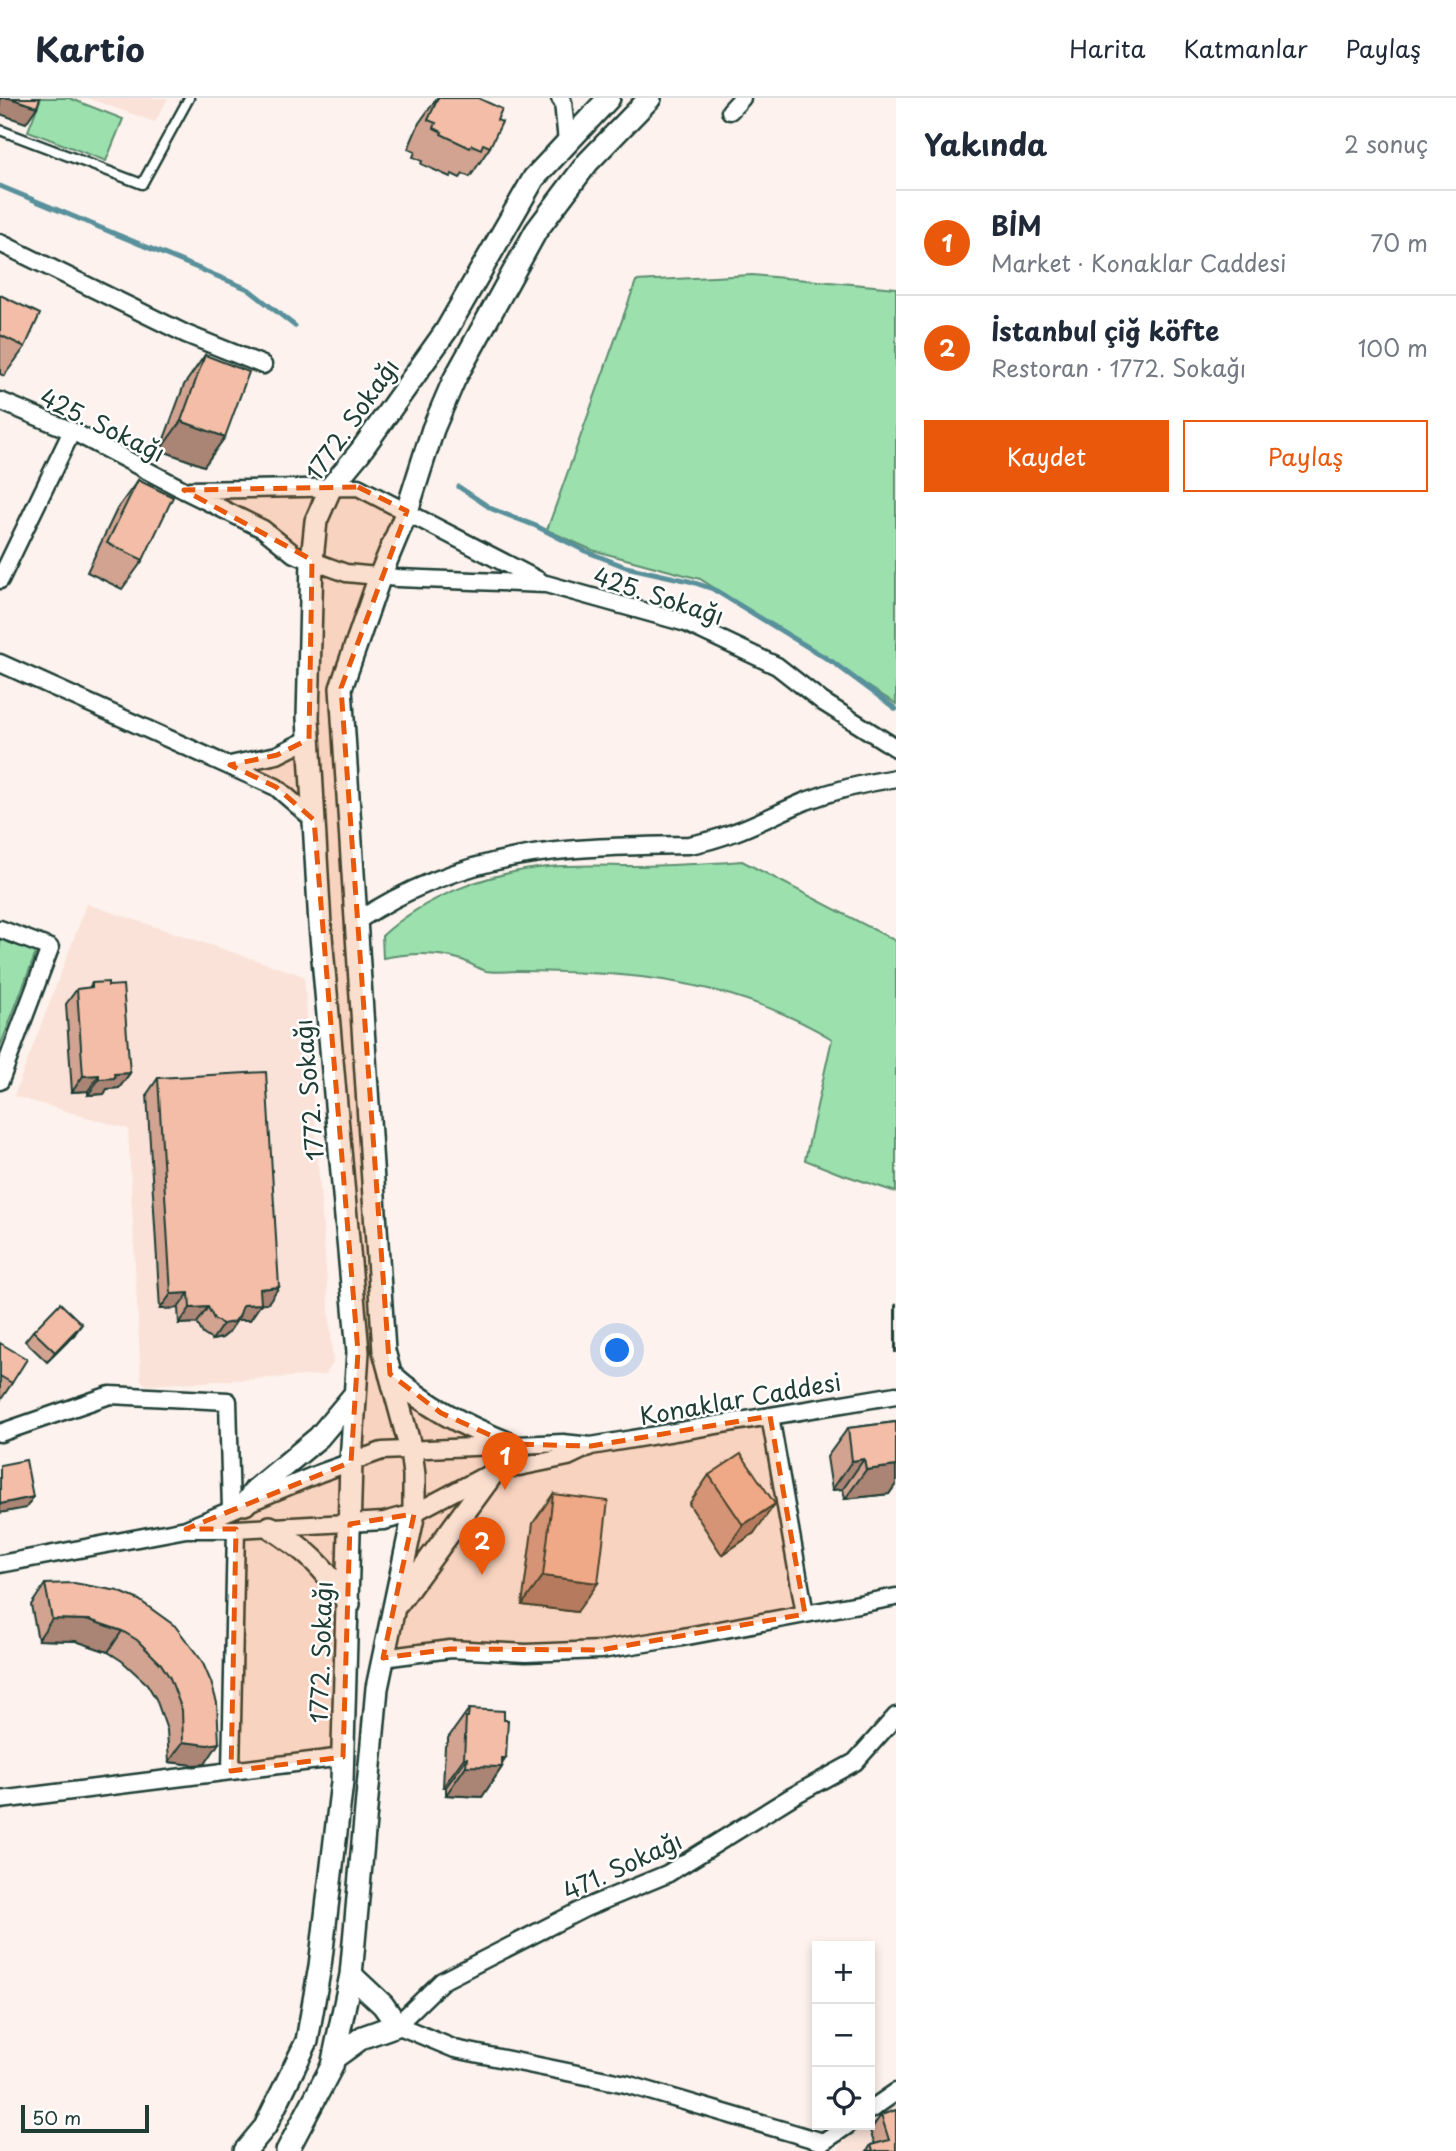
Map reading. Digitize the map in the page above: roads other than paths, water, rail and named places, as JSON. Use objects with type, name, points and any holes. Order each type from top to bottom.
[{"type":"street","points":[[560,98],[563,102],[567,142]]},
{"type":"street","name":"1772. Sokağı","points":[[245,2151],[265,2127],[307,2041],[320,1966],[342,1782],[351,1462],[358,1352],[320,925],[309,739],[312,560],[316,520],[331,487],[360,452],[446,331],[534,177],[609,98]]},
{"type":"street","points":[[287,2151],[332,2066],[351,1975],[377,1688],[414,1513],[411,1450],[384,1351],[341,688],[380,576],[407,511],[433,429],[454,380],[536,231],[588,162],[650,98]]},
{"type":"street","points":[[730,111],[742,98]]},
{"type":"street","points":[[0,243],[186,334],[263,365]]},
{"type":"street","name":"425. Sokağı","points":[[0,401],[72,430],[263,529],[294,554],[346,573],[546,584]]},
{"type":"street","points":[[0,580],[72,430]]},
{"type":"street","name":"425. Sokağı","points":[[184,490],[256,491],[358,487],[546,584],[686,623],[730,642],[777,666],[823,702],[896,748]]},
{"type":"street","points":[[0,663],[276,787],[314,820]]},
{"type":"street","points":[[230,765],[277,755],[309,739]]},
{"type":"street","points":[[357,921],[386,902],[488,862],[519,855],[578,848],[704,843],[832,792],[896,778]]},
{"type":"street","points":[[0,929],[50,948],[0,1081]]},
{"type":"street","points":[[390,1374],[440,1413],[510,1444]]},
{"type":"street","points":[[238,1507],[319,1437],[355,1394]]},
{"type":"street","points":[[0,1433],[110,1395],[228,1401],[238,1507]]},
{"type":"street","name":"Konaklar Caddesi","points":[[0,1564],[186,1529],[236,1530],[384,1521],[414,1513],[467,1484],[493,1474],[568,1457],[592,1446],[896,1395]]},
{"type":"street","points":[[770,1416],[805,1614]]},
{"type":"street","name":"Konaklar Caddesi","points":[[186,1529],[382,1451],[510,1444],[563,1443],[592,1446]]},
{"type":"street","points":[[393,1610],[493,1474]]},
{"type":"street","points":[[270,1527],[312,1556],[328,1573],[349,1604]]},
{"type":"street","points":[[231,1771],[236,1530]]},
{"type":"street","points":[[383,1658],[450,1649],[526,1653],[601,1650],[896,1597]]},
{"type":"street","name":"471. Sokağı","points":[[397,2025],[442,1981],[586,1908],[667,1874],[791,1797],[855,1762],[896,1716]]},
{"type":"street","points":[[0,1800],[343,1757]]},
{"type":"street","points":[[351,1975],[383,2005],[397,2025],[455,2049],[626,2084],[700,2104],[824,2147],[843,2130]]},
{"type":"street","points":[[334,2058],[363,2037],[397,2025]]},
{"type":"street","points":[[875,2107],[896,2092]]},
{"type":"lane","points":[[0,130],[142,184],[189,98]]},
{"type":"waterway","points":[[0,186],[248,289],[295,326]]},
{"type":"waterway","points":[[459,487],[492,509],[536,526],[585,551],[626,567],[713,589],[834,663],[896,709]]},
{"type":"place","name":"BİM","points":[[505,1490]]},
{"type":"place","name":"İstanbul çiğ köfte","points":[[482,1575]]}]
